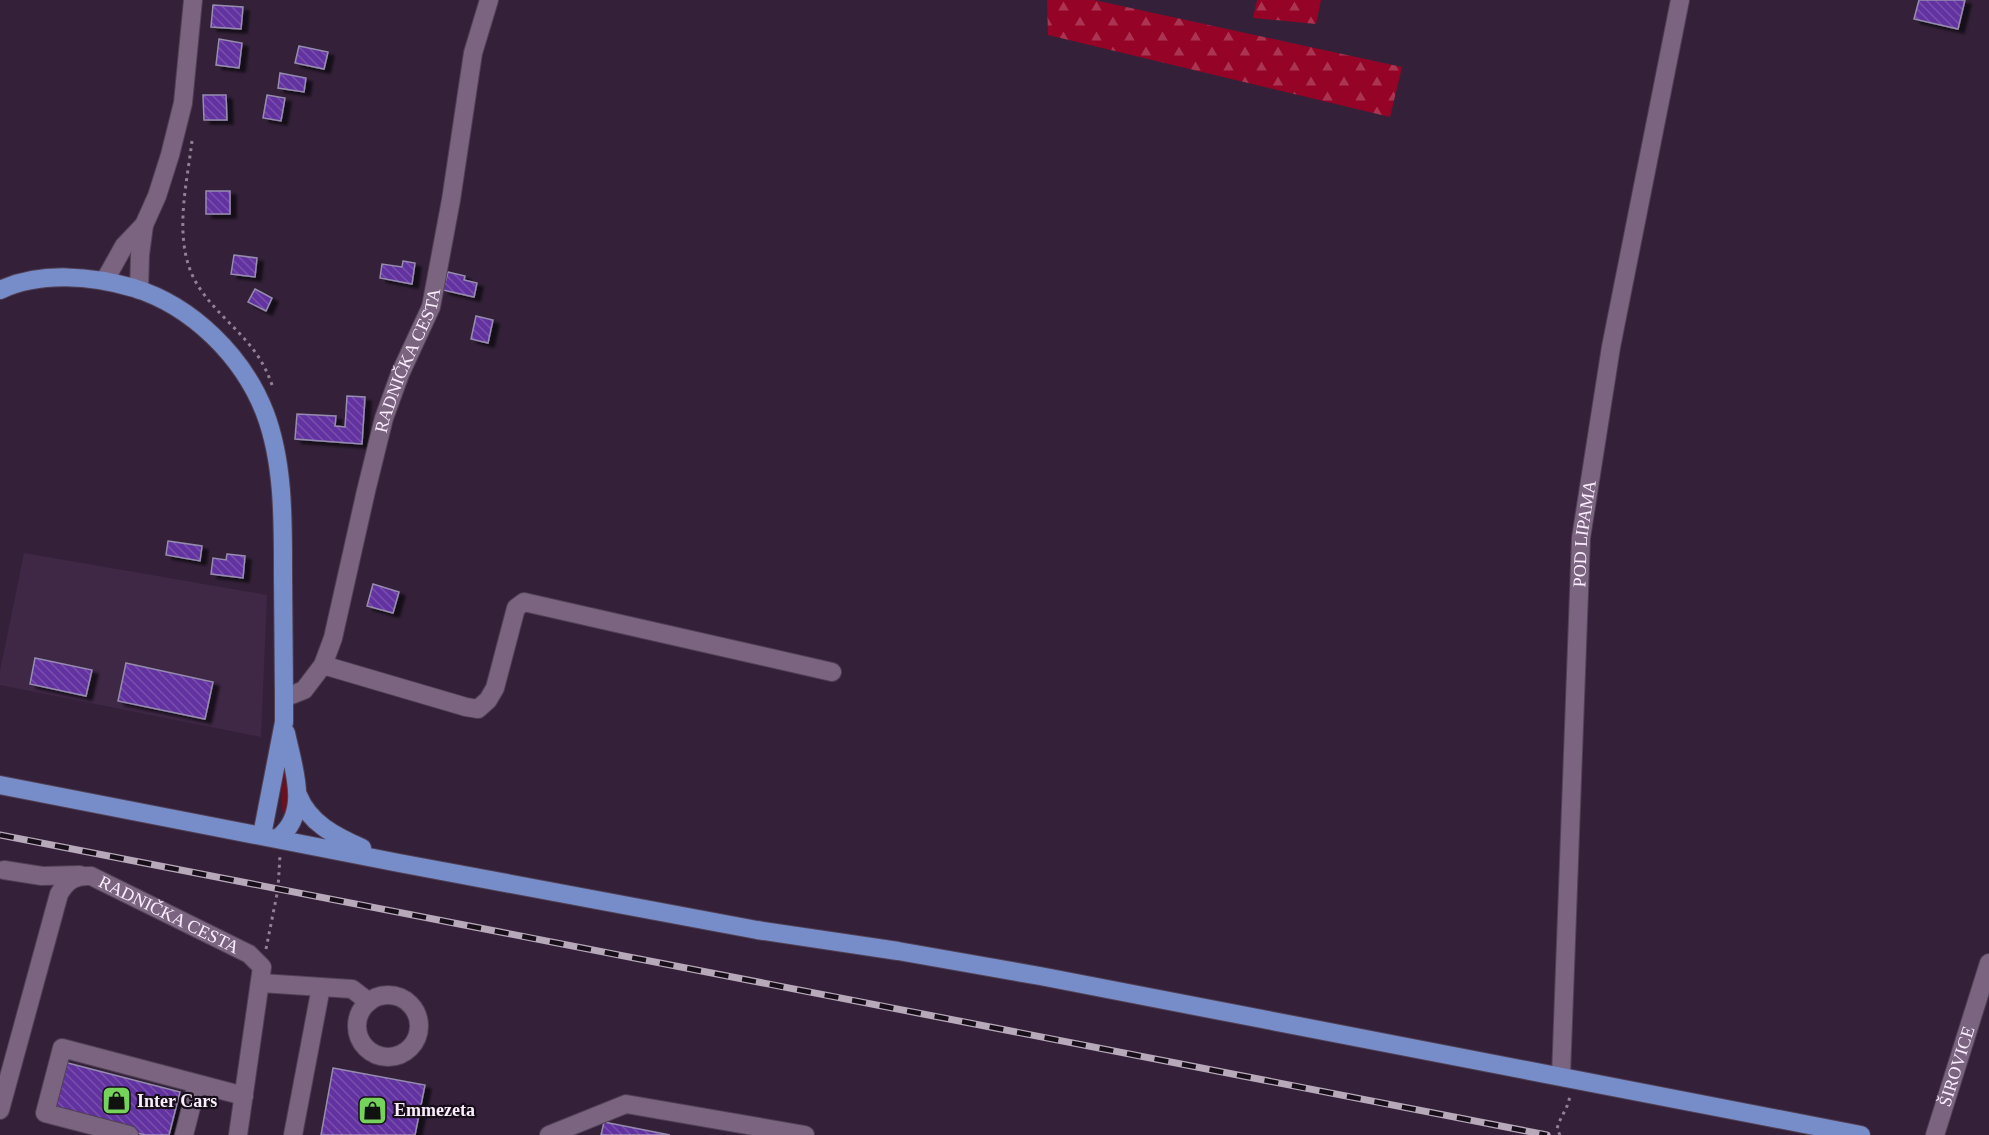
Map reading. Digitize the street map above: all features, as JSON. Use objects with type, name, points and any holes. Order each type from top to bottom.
[{"type":"main road","points":[[0,290],[13,284],[73,277],[105,280],[139,290],[165,301],[204,327],[249,380],[265,413],[274,449],[281,496],[284,722],[270,837]]},
{"type":"main road","points":[[284,722],[298,795],[306,812],[322,827],[353,844],[399,863]]},
{"type":"main road","points":[[0,785],[746,928],[898,951],[1051,978],[1861,1135]]},
{"type":"main road","points":[[270,837],[290,827],[295,818],[298,795]]},
{"type":"street","points":[[139,290],[144,225],[157,196],[183,103],[193,0]]},
{"type":"street","name":"RADNIČKA CESTA","points":[[284,698],[304,690],[323,665],[333,638],[384,418],[400,374],[431,307],[451,200],[473,53],[489,0]]},
{"type":"street","name":"POD LIPAMA","points":[[1565,1077],[1581,538],[1611,348],[1680,0]]},
{"type":"street","points":[[105,280],[124,246],[144,225]]},
{"type":"street","points":[[323,665],[478,709],[488,700],[495,688],[516,608],[524,602],[831,672]]},
{"type":"street","points":[[4,870],[42,876],[81,875]]},
{"type":"street","name":"RADNIČKA CESTA","points":[[59,894],[71,879],[81,875],[91,876],[249,954],[262,975]]},
{"type":"street","points":[[0,1110],[59,894],[42,876]]},
{"type":"street","name":"ŠIROVICE","points":[[1935,1135],[1989,963]]},
{"type":"street","points":[[238,1135],[262,975],[321,987],[352,989],[369,1002]]},
{"type":"street","points":[[293,1135],[321,987]]},
{"type":"street","points":[[129,1135],[45,1113],[62,1048],[244,1096]]},
{"type":"street","points":[[184,1135],[197,1084]]},
{"type":"street","points":[[549,1135],[626,1104],[805,1135]]},
{"type":"path","points":[[192,141],[183,236],[188,265],[202,293],[248,341],[267,370],[273,390]]},
{"type":"path","points":[[262,975],[278,889],[280,855],[270,837]]},
{"type":"path","points":[[1560,1135],[1557,1129],[1559,1120],[1568,1108],[1570,1097],[1565,1077]]},
{"type":"shaded area","points":[[24,553],[267,595],[261,737],[0,685],[0,671]]},
{"type":"shaded area","points":[[287,766],[290,780],[288,811],[283,815],[281,797],[284,768]]},
{"type":"green space","points":[[1047,0],[1094,0],[1402,67],[1390,117],[1048,35]]},
{"type":"green space","points":[[1257,0],[1321,0],[1316,24],[1253,18]]},
{"type":"building","points":[[1919,0],[1965,0],[1958,29],[1914,19]]},
{"type":"building","points":[[213,5],[243,7],[241,29],[211,27]]},
{"type":"building","points":[[219,39],[242,43],[239,68],[216,65]]},
{"type":"building","points":[[299,46],[328,52],[324,69],[295,63]]},
{"type":"building","points":[[280,73],[306,78],[304,92],[278,88]]},
{"type":"building","points":[[203,95],[226,95],[227,120],[204,120]]},
{"type":"building","points":[[267,95],[285,98],[281,121],[263,118]]},
{"type":"building","points":[[206,191],[230,191],[230,214],[206,214]]},
{"type":"building","points":[[234,255],[257,258],[255,277],[231,274]]},
{"type":"building","points":[[403,261],[415,263],[412,284],[380,278],[382,264],[402,267]]},
{"type":"building","points":[[448,272],[465,276],[464,280],[477,283],[474,297],[443,290]]},
{"type":"building","points":[[255,289],[272,298],[266,311],[248,302]]},
{"type":"building","points":[[476,316],[493,320],[488,343],[471,339]]},
{"type":"building","points":[[347,396],[365,397],[362,444],[295,439],[297,414],[336,416],[335,426],[345,427]]},
{"type":"building","points":[[168,541],[202,546],[200,561],[166,555]]},
{"type":"building","points":[[227,554],[245,556],[243,578],[211,574],[213,558],[226,560]]},
{"type":"building","points":[[373,584],[399,592],[393,613],[367,606]]},
{"type":"building","points":[[35,658],[92,670],[86,696],[30,684]]},
{"type":"building","points":[[126,663],[213,682],[205,719],[118,701]]},
{"type":"building","name":"Inter Cars","points":[[64,1062],[180,1092],[169,1135],[145,1135],[52,1111]]},
{"type":"building","name":"Emmezeta","points":[[333,1068],[425,1085],[415,1135],[321,1135]]},
{"type":"building","points":[[604,1122],[670,1135],[601,1135]]},
{"type":"railway","points":[[0,835],[1547,1135]]},
{"type":"place","name":"Inter Cars","points":[[116,1101]]},
{"type":"place","name":"Emmezeta","points":[[373,1110]]}]
